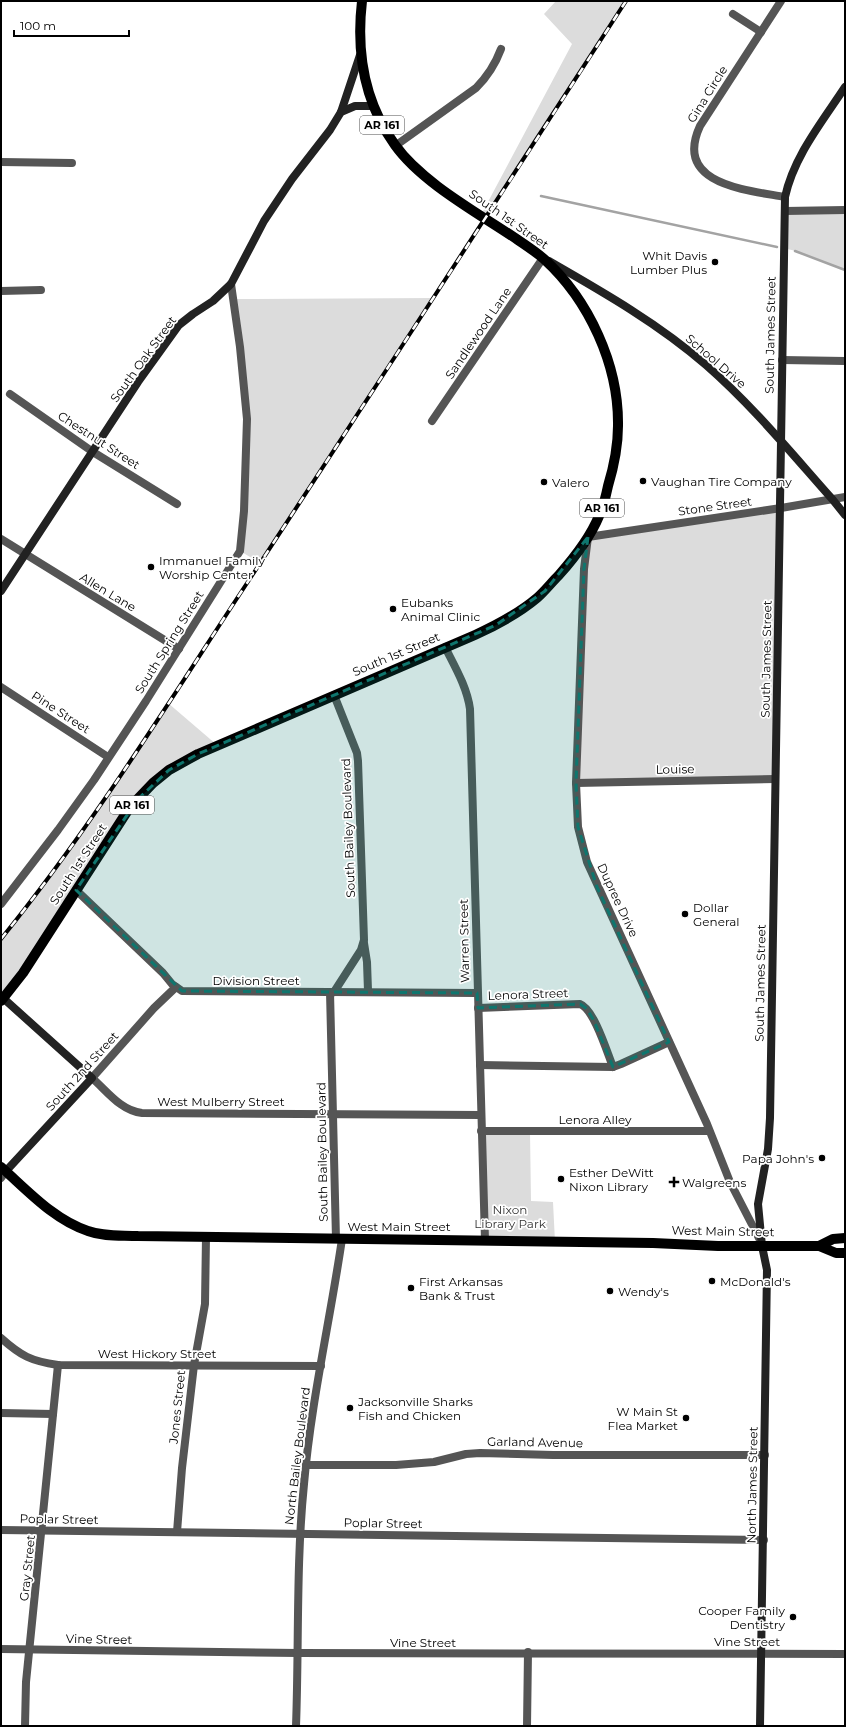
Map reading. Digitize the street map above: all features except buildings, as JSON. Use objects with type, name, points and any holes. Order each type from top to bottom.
[{"type":"main road","name":"South 1st Street","points":[[2,999],[22,973],[130,807],[165,773],[198,754],[496,625],[536,599],[572,561],[600,515],[616,452],[618,424],[614,386],[608,364],[591,320],[571,290],[543,258],[428,179],[410,163],[395,146],[373,106],[366,83],[360,55],[359,36],[362,1]]},
{"type":"main road","name":"West Main Street","points":[[3,1172],[51,1210],[73,1224],[99,1234],[138,1236],[819,1246],[836,1253],[845,1253]]},
{"type":"main road","name":"West Main Street","points":[[819,1246],[833,1239],[845,1238]]},
{"type":"street","name":"Gina Circle","points":[[782,1],[700,126],[695,139],[695,157],[702,170],[708,177],[717,182],[742,190],[785,197]]},
{"type":"street","points":[[733,14],[761,32]]},
{"type":"street","points":[[395,146],[476,88],[485,79],[496,63],[500,49]]},
{"type":"street","name":"South Oak Street","points":[[1,591],[138,382],[179,325],[213,301],[231,284],[264,221],[292,179],[330,130],[341,112],[360,55]]},
{"type":"street","name":"South James Street","points":[[762,1246],[758,1204],[768,1149],[770,1118],[785,197],[788,183],[800,156],[845,87]]},
{"type":"street","points":[[341,112],[355,106],[373,106]]},
{"type":"street","points":[[1,162],[72,163]]},
{"type":"street","points":[[785,211],[845,210]]},
{"type":"street","name":"Sandlewood Lane","points":[[432,421],[543,258]]},
{"type":"street","name":"School Drive","points":[[543,258],[596,288],[682,347],[727,384],[845,515]]},
{"type":"street","name":"South Spring Street","points":[[1,904],[58,830],[108,757],[179,649],[240,551],[244,511],[246,419],[240,346],[231,284]]},
{"type":"street","points":[[1,291],[41,290]]},
{"type":"street","points":[[782,360],[845,361]]},
{"type":"street","name":"Chestnut Street","points":[[10,394],[93,452],[177,504]]},
{"type":"street","name":"Stone Street","points":[[588,537],[845,497]]},
{"type":"street","name":"Dupree Drive","points":[[588,537],[584,569],[576,783],[578,827],[587,862],[709,1131],[730,1182],[762,1246]]},
{"type":"street","name":"Allen Lane","points":[[1,539],[179,649]]},
{"type":"street","name":"Warren Street","points":[[445,647],[464,685],[470,709],[485,1240]]},
{"type":"street","name":"Pine Street","points":[[1,687],[108,757]]},
{"type":"street","name":"South Bailey Boulevard","points":[[334,695],[357,753],[358,761],[364,940],[367,962],[368,991]]},
{"type":"street","name":"Louise","points":[[576,783],[775,779]]},
{"type":"street","name":"Division Street","points":[[76,890],[176,987],[182,991],[368,991],[477,993]]},
{"type":"street","name":"South Bailey Boulevard","points":[[339,1239],[333,1114],[332,992],[361,950],[364,940]]},
{"type":"street","name":"South 2nd Street","points":[[3,1172],[92,1078],[154,1008],[176,987]]},
{"type":"street","name":"West Mulberry Street","points":[[2,999],[124,1107],[137,1112],[481,1115]]},
{"type":"street","name":"Lenora Street","points":[[478,1008],[580,1004],[584,1006],[594,1021],[613,1066]]},
{"type":"street","points":[[480,1065],[613,1066],[621,1064],[669,1042]]},
{"type":"street","name":"Lenora Alley","points":[[481,1131],[709,1131]]},
{"type":"street","name":"Jones Street","points":[[178,1532],[182,1468],[194,1365],[205,1304],[206,1237]]},
{"type":"street","name":"North Bailey Boulevard","points":[[296,1726],[300,1534],[306,1465],[339,1239]]},
{"type":"street","name":"North James Street","points":[[760,1726],[767,1270],[762,1246]]},
{"type":"street","name":"West Hickory Street","points":[[1,1338],[18,1353],[28,1358],[58,1365],[320,1366]]},
{"type":"street","name":"Gray Street","points":[[25,1726],[26,1682],[31,1650],[58,1365]]},
{"type":"street","points":[[1,1413],[53,1414]]},
{"type":"street","name":"Garland Avenue","points":[[306,1465],[404,1464],[434,1462],[466,1454],[480,1453],[561,1455],[765,1455]]},
{"type":"street","name":"Poplar Street","points":[[1,1530],[764,1540]]},
{"type":"street","name":"Vine Street","points":[[1,1649],[298,1654],[486,1654],[528,1652],[845,1654]]},
{"type":"street","points":[[527,1726],[528,1652]]},
{"type":"highlighted area","points":[[588,537],[584,569],[576,783],[578,827],[597,887],[669,1042],[613,1067],[594,1021],[587,1009],[580,1004],[478,1008],[477,993],[182,991],[76,890],[138,799],[169,770],[198,754],[496,625],[545,591]]},
{"type":"green space","points":[[556,1],[626,1],[484,218],[481,215],[572,44],[544,14]]},
{"type":"green space","points":[[845,210],[845,270],[796,251],[783,248],[785,211]]},
{"type":"green space","points":[[434,298],[260,563],[240,551],[247,419],[234,299]]},
{"type":"green space","points":[[781,508],[775,779],[576,783],[588,537]]},
{"type":"green space","points":[[168,703],[217,745],[153,783],[1,996],[1,939],[81,834]]},
{"type":"green space","name":"Nixon Library Park","points":[[481,1132],[530,1132],[531,1201],[553,1202],[555,1242],[485,1240]]},
{"type":"waterway","points":[[541,196],[777,247]]},
{"type":"waterway","points":[[795,251],[845,270]]},
{"type":"railway","points":[[1,939],[69,850],[132,758],[626,1]]},
{"type":"place","name":"Whit Davis Lumber Plus","points":[[715,262]]},
{"type":"place","name":"Vaughan Tire Company","points":[[643,481]]},
{"type":"place","name":"Valero","points":[[544,482]]},
{"type":"place","name":"Immanuel Family Worship Center","points":[[151,567]]},
{"type":"place","name":"Eubanks Animal Clinic","points":[[393,609]]},
{"type":"place","name":"Dollar General","points":[[685,914]]},
{"type":"place","name":"Papa John's","points":[[822,1158]]},
{"type":"place","name":"Esther DeWitt Nixon Library","points":[[561,1179]]},
{"type":"place","name":"Walgreens","points":[[674,1182]]},
{"type":"place","name":"McDonald's","points":[[712,1281]]},
{"type":"place","name":"First Arkansas Bank & Trust","points":[[411,1288]]},
{"type":"place","name":"Wendy's","points":[[610,1291]]},
{"type":"place","name":"Jacksonville Sharks Fish and Chicken","points":[[350,1408]]},
{"type":"place","name":"W Main St Flea Market","points":[[686,1418]]},
{"type":"place","name":"Cooper Family Dentistry","points":[[793,1617]]}]
